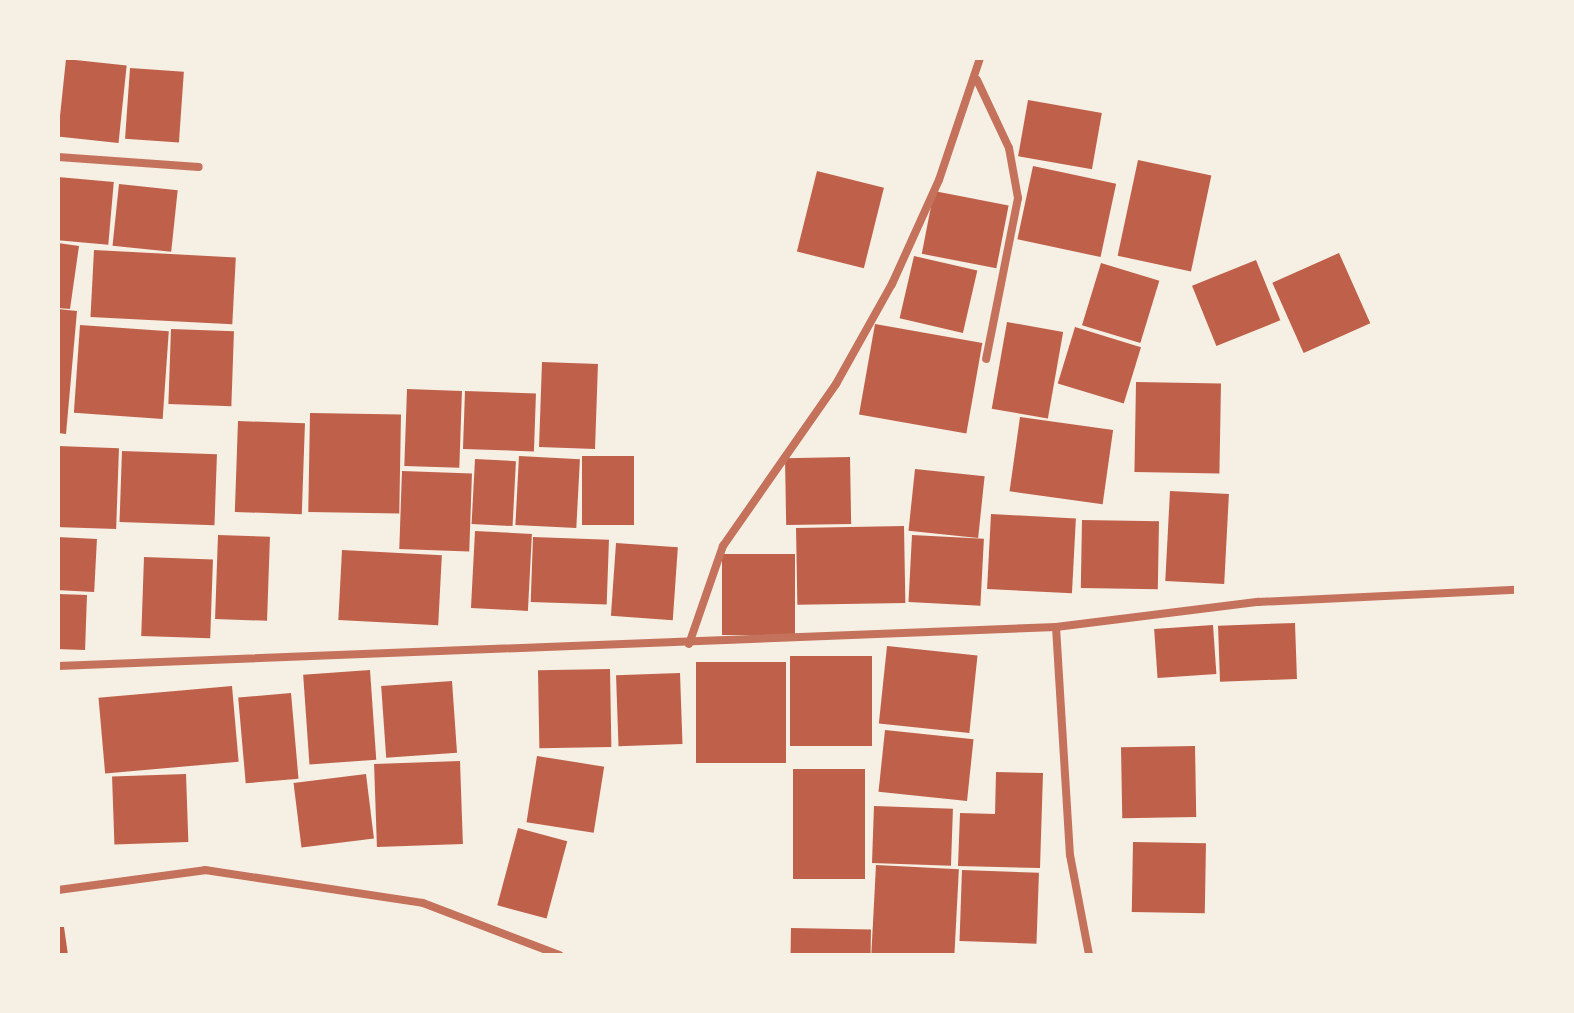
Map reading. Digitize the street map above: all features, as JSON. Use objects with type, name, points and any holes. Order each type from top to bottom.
[{"type":"street","points":[[689,644],[723,546],[836,384],[892,284],[977,80],[980,58]]},
{"type":"street","points":[[977,80],[1009,148],[1018,198],[986,359]]},
{"type":"street","points":[[58,157],[199,167]]},
{"type":"street","points":[[58,666],[689,644],[1056,627],[1258,602],[1516,590]]},
{"type":"street","points":[[1056,627],[1070,855],[1089,955]]},
{"type":"street","points":[[58,890],[205,870],[423,903],[559,955]]},
{"type":"building","points":[[66,59],[127,65],[119,143],[58,137]]},
{"type":"building","points":[[130,68],[184,72],[179,143],[125,139]]},
{"type":"building","points":[[1028,100],[1102,113],[1092,169],[1018,156]]},
{"type":"building","points":[[1138,160],[1211,176],[1191,271],[1118,256]]},
{"type":"building","points":[[1033,166],[1116,184],[1101,257],[1017,239]]},
{"type":"building","points":[[817,171],[884,188],[864,268],[797,252]]},
{"type":"building","points":[[58,177],[114,182],[108,245],[58,240]]},
{"type":"building","points":[[119,184],[178,190],[171,252],[113,246]]},
{"type":"building","points":[[934,191],[1009,206],[996,268],[922,254]]},
{"type":"building","points":[[58,243],[79,246],[70,309],[58,308]]},
{"type":"building","points":[[94,250],[236,257],[232,324],[90,317]]},
{"type":"building","points":[[1339,253],[1370,323],[1304,353],[1272,283]]},
{"type":"building","points":[[914,256],[977,271],[963,333],[900,318]]},
{"type":"building","points":[[1256,260],[1280,320],[1216,346],[1192,286]]},
{"type":"building","points":[[1101,263],[1159,281],[1140,343],[1082,325]]},
{"type":"building","points":[[58,309],[77,311],[66,434],[58,433]]},
{"type":"building","points":[[1007,322],[1063,332],[1048,419],[992,409]]},
{"type":"building","points":[[875,324],[982,343],[966,434],[859,415]]},
{"type":"building","points":[[80,325],[169,331],[163,419],[74,413]]},
{"type":"building","points":[[1075,327],[1141,347],[1124,404],[1058,383]]},
{"type":"building","points":[[171,329],[234,331],[231,406],[168,404]]},
{"type":"building","points":[[542,362],[598,364],[595,449],[539,447]]},
{"type":"building","points":[[1136,382],[1221,383],[1219,473],[1134,472]]},
{"type":"building","points":[[407,389],[462,391],[459,468],[404,466]]},
{"type":"building","points":[[465,391],[536,393],[534,451],[463,449]]},
{"type":"building","points":[[310,413],[401,415],[399,514],[308,512]]},
{"type":"building","points":[[1020,417],[1113,430],[1103,504],[1010,491]]},
{"type":"building","points":[[238,421],[305,423],[302,514],[235,512]]},
{"type":"building","points":[[58,446],[119,448],[116,529],[58,527]]},
{"type":"building","points":[[122,451],[217,454],[214,525],[120,522]]},
{"type":"building","points":[[519,456],[580,459],[576,528],[515,525]]},
{"type":"building","points":[[582,456],[634,456],[634,525],[582,525]]},
{"type":"building","points":[[850,457],[851,524],[786,525],[785,458]]},
{"type":"building","points":[[475,459],[516,461],[513,526],[472,524]]},
{"type":"building","points":[[915,469],[985,476],[978,538],[909,531]]},
{"type":"building","points":[[402,471],[472,473],[469,551],[399,549]]},
{"type":"building","points":[[1170,491],[1229,494],[1224,584],[1165,581]]},
{"type":"building","points":[[991,514],[1076,518],[1072,593],[987,589]]},
{"type":"building","points":[[1082,520],[1159,521],[1158,589],[1081,588]]},
{"type":"building","points":[[904,526],[905,603],[797,605],[796,528]]},
{"type":"building","points":[[475,531],[532,534],[528,611],[471,608]]},
{"type":"building","points":[[218,535],[270,537],[267,621],[215,619]]},
{"type":"building","points":[[912,535],[984,539],[980,606],[908,602]]},
{"type":"building","points":[[58,537],[97,539],[94,592],[58,590]]},
{"type":"building","points":[[533,537],[609,540],[607,605],[531,602]]},
{"type":"building","points":[[616,543],[678,547],[673,620],[611,616]]},
{"type":"building","points":[[342,550],[442,555],[438,625],[338,620]]},
{"type":"building","points":[[722,554],[795,554],[795,635],[722,635]]},
{"type":"building","points":[[144,557],[213,559],[210,638],[141,636]]},
{"type":"building","points":[[58,594],[87,595],[85,650],[58,649]]},
{"type":"building","points":[[1295,623],[1297,679],[1220,682],[1218,626]]},
{"type":"building","points":[[1213,625],[1216,674],[1158,678],[1154,629]]},
{"type":"building","points":[[887,646],[978,656],[969,733],[879,724]]},
{"type":"building","points":[[790,656],[872,656],[872,746],[790,746]]},
{"type":"building","points":[[696,662],[786,662],[786,763],[696,763]]},
{"type":"building","points":[[610,669],[611,747],[539,748],[538,670]]},
{"type":"building","points":[[370,670],[376,760],[309,764],[303,675]]},
{"type":"building","points":[[680,673],[682,744],[619,746],[616,675]]},
{"type":"building","points":[[452,681],[457,753],[386,758],[381,686]]},
{"type":"building","points":[[232,686],[239,762],[105,773],[99,698]]},
{"type":"building","points":[[291,693],[298,779],[246,783],[238,698]]},
{"type":"building","points":[[885,730],[974,739],[967,801],[879,792]]},
{"type":"building","points":[[1195,746],[1196,817],[1122,818],[1121,747]]},
{"type":"building","points":[[537,756],[604,767],[594,833],[527,822]]},
{"type":"building","points":[[460,761],[463,844],[377,847],[374,764]]},
{"type":"building","points":[[793,769],[865,769],[865,879],[793,879]]},
{"type":"building","points":[[996,772],[1043,773],[1040,868],[958,866],[960,813],[995,814]]},
{"type":"building","points":[[186,774],[188,842],[114,845],[112,777]]},
{"type":"building","points":[[366,774],[374,839],[301,847],[294,783]]},
{"type":"building","points":[[874,806],[953,809],[951,866],[872,863]]},
{"type":"building","points":[[518,828],[567,841],[547,918],[497,905]]},
{"type":"building","points":[[1133,842],[1206,843],[1205,913],[1132,912]]},
{"type":"building","points":[[876,865],[959,869],[954,955],[871,955]]},
{"type":"building","points":[[962,870],[1039,873],[1036,944],[960,941]]},
{"type":"building","points":[[58,927],[64,927],[68,955],[58,955]]},
{"type":"building","points":[[791,928],[871,929],[871,955],[791,955]]}]
